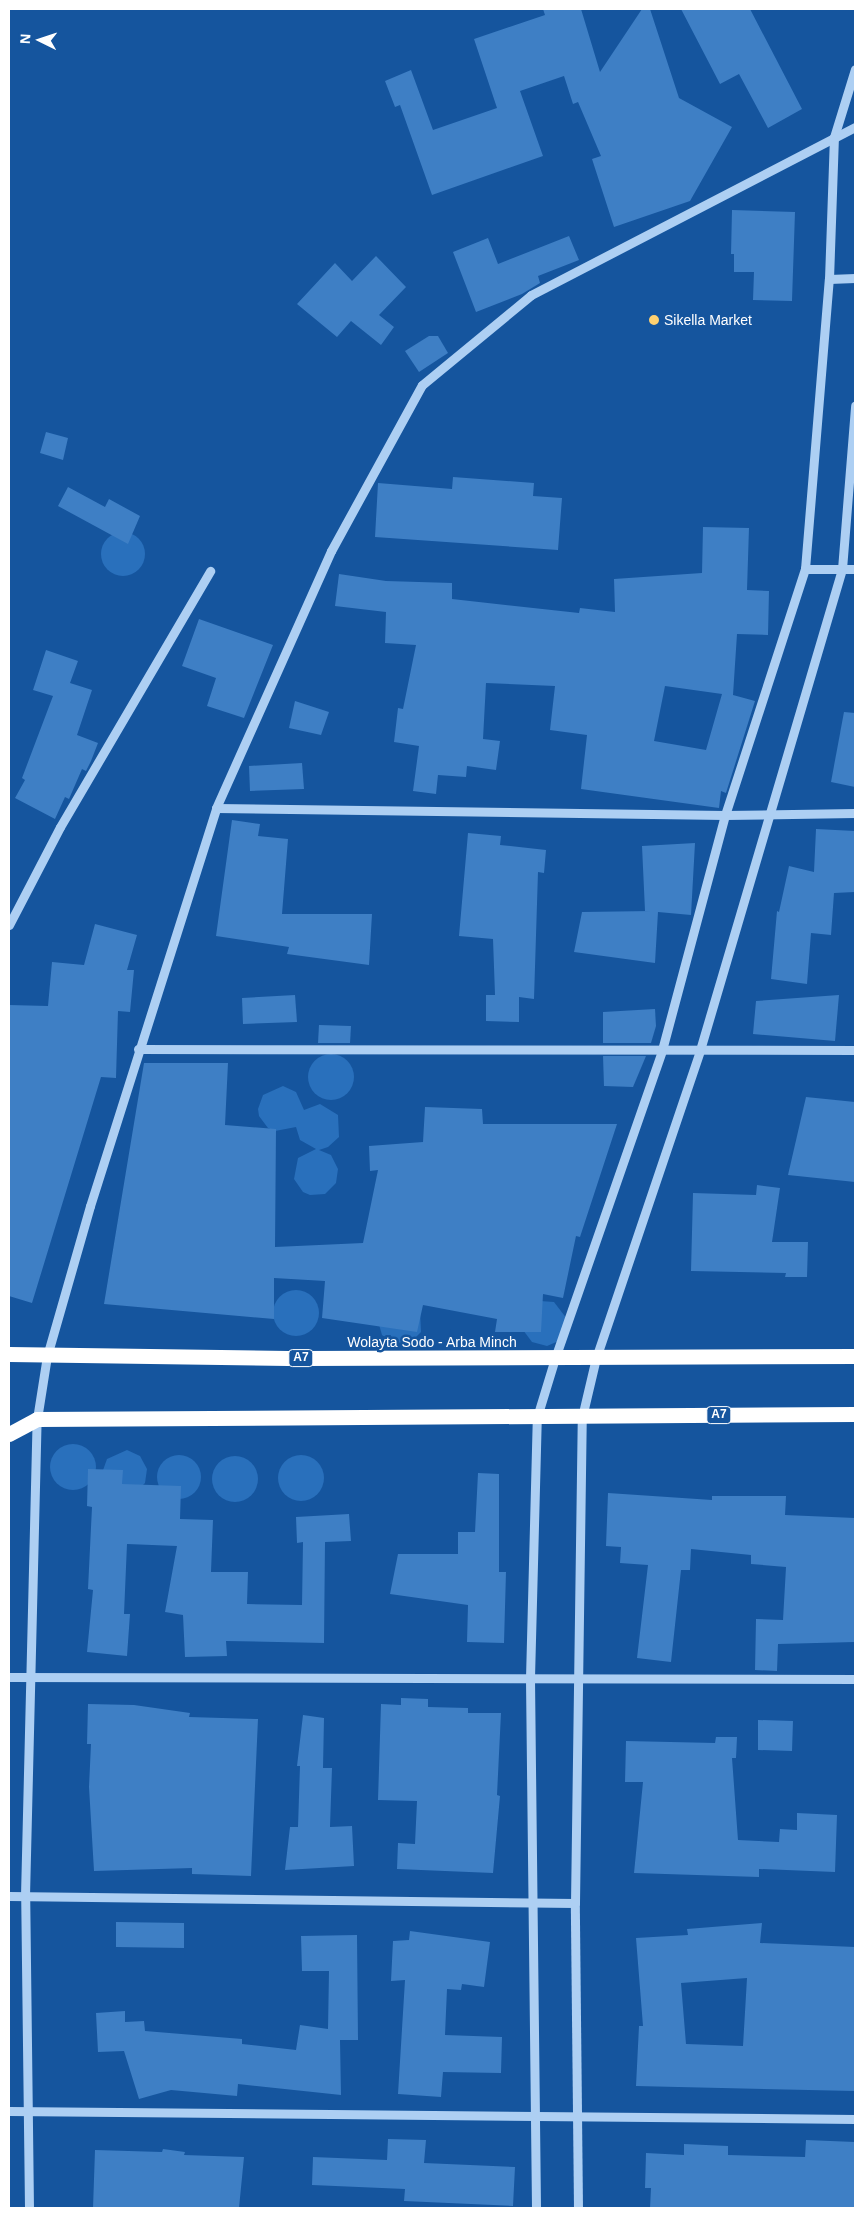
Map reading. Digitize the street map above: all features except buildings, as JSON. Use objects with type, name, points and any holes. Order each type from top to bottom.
[{"type":"highway","name":"Wolayta Sodo - Arba Minch","points":[[9,1354],[47,1356],[555,1358],[855,1356]]},
{"type":"highway","name":"A7","points":[[9,1434],[38,1419],[855,1414]]},
{"type":"street","points":[[536,2208],[530,1678],[537,1417],[555,1358],[662,1050],[725,815],[805,568],[829,279],[834,137],[840,112],[854,88],[855,69]]},
{"type":"street","points":[[29,2208],[25,1896],[38,1419],[47,1356],[138,1049],[216,808],[331,551],[422,385],[531,295],[855,127]]},
{"type":"street","points":[[829,279],[855,278]]},
{"type":"street","points":[[578,2208],[575,1902],[582,1417],[596,1358],[700,1050],[842,569],[855,406]]},
{"type":"street","points":[[805,568],[855,569]]},
{"type":"street","points":[[9,925],[60,827],[210,571]]},
{"type":"street","points":[[216,808],[725,815],[855,813]]},
{"type":"street","points":[[138,1049],[855,1050]]},
{"type":"street","points":[[9,1677],[530,1678],[577,1680],[855,1679]]},
{"type":"street","points":[[9,1896],[575,1902]]},
{"type":"street","points":[[9,2111],[855,2119]]},
{"type":"shaded area","points":[[127,532],[139,538],[144,545],[144,563],[139,570],[132,575],[119,576],[111,573],[104,566],[101,550],[104,542],[111,535]]},
{"type":"shaded area","points":[[331,1054],[344,1058],[350,1064],[354,1077],[350,1090],[344,1096],[331,1100],[318,1096],[312,1090],[308,1077],[312,1064],[318,1058]]},
{"type":"shaded area","points":[[283,1086],[296,1092],[304,1110],[320,1104],[338,1115],[339,1137],[328,1147],[319,1150],[331,1155],[338,1169],[336,1183],[325,1194],[310,1195],[303,1192],[294,1179],[298,1158],[316,1149],[300,1140],[296,1127],[275,1131],[268,1128],[259,1116],[258,1109],[263,1095]]},
{"type":"shaded area","points":[[296,1290],[309,1294],[315,1300],[319,1313],[315,1326],[309,1332],[296,1336],[283,1332],[277,1326],[273,1313],[277,1300],[283,1294]]},
{"type":"shaded area","points":[[540,1301],[554,1302],[567,1319],[561,1340],[547,1346],[532,1342],[523,1330]]},
{"type":"shaded area","points":[[420,1310],[421,1332],[410,1343],[394,1344],[382,1335],[378,1321]]},
{"type":"shaded area","points":[[73,1444],[86,1448],[92,1454],[96,1467],[92,1480],[86,1486],[73,1490],[60,1486],[54,1480],[50,1467],[54,1454],[60,1448]]},
{"type":"shaded area","points":[[127,1450],[140,1456],[147,1469],[145,1483],[134,1494],[102,1473],[107,1459]]},
{"type":"shaded area","points":[[183,1455],[195,1461],[200,1468],[200,1486],[195,1493],[188,1498],[175,1499],[167,1496],[160,1489],[157,1473],[160,1465],[167,1458]]},
{"type":"shaded area","points":[[301,1455],[314,1459],[320,1465],[324,1478],[320,1491],[314,1497],[301,1501],[288,1497],[282,1491],[278,1478],[282,1465],[288,1459]]},
{"type":"shaded area","points":[[235,1456],[248,1460],[254,1466],[258,1479],[254,1492],[248,1498],[235,1502],[222,1498],[216,1492],[212,1479],[216,1466],[222,1460]]},
{"type":"place","name":"Sikella Market","points":[[654,320]]}]
